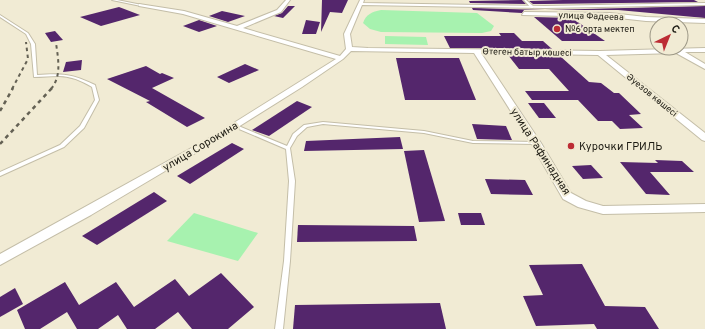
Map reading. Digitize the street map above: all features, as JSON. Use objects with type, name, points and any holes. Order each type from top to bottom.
[{"type":"street","points":[[238,28],[279,11],[288,0]]},
{"type":"street","points":[[349,48],[347,34],[361,2],[532,7],[705,4]]},
{"type":"street","points":[[141,5],[184,13],[341,58]]},
{"type":"street","points":[[677,5],[681,16]]},
{"type":"street","name":"улица Фадеева","points":[[524,14],[610,15],[649,20]]},
{"type":"street","name":"улица Фадеева","points":[[689,20],[705,21]]},
{"type":"street","name":"Өтеген батыр көшесі","points":[[349,48],[368,50],[600,53],[649,52]]},
{"type":"street","name":"улица Сорокина","points":[[0,260],[135,185],[275,103],[341,58],[347,53],[349,48]]},
{"type":"street","name":"Өтеген батыр көшесі","points":[[689,51],[705,50]]},
{"type":"street","name":"улица Рафинадная","points":[[476,51],[536,143],[567,196],[582,204],[603,210],[705,208]]},
{"type":"street","name":"Әуезов көшесі","points":[[600,53],[705,138]]},
{"type":"street","points":[[686,56],[705,67]]},
{"type":"lane","points":[[113,0],[141,5]]},
{"type":"lane","points":[[525,0],[532,7]]},
{"type":"lane","points":[[0,16],[27,33],[33,44],[35,76],[61,74],[77,77],[94,86],[97,100],[82,127],[62,146],[0,174]]},
{"type":"lane","points":[[279,329],[287,261],[292,181],[288,148],[295,135],[306,126],[323,123],[424,132],[473,142],[536,143]]},
{"type":"lane","points":[[234,126],[288,148]]},
{"type":"green space","points":[[381,10],[477,13],[494,26],[491,31],[482,33],[381,32],[370,29],[363,23],[366,17],[370,14]]},
{"type":"green space","points":[[385,36],[426,37],[428,45],[385,44]]},
{"type":"green space","points":[[194,213],[258,233],[238,261],[167,241]]},
{"type":"building","points":[[322,0],[348,0],[342,13],[330,12],[321,32]]},
{"type":"building","points":[[522,0],[526,4],[470,3],[469,1]]},
{"type":"building","points":[[694,0],[698,2],[533,4],[529,1]]},
{"type":"building","points":[[288,6],[295,6],[283,18],[274,16],[282,13]]},
{"type":"building","points":[[705,6],[705,18],[689,16],[618,10],[545,10]]},
{"type":"building","points":[[119,7],[140,15],[101,26],[80,17]]},
{"type":"building","points":[[472,8],[545,10],[524,10],[522,13],[473,10]]},
{"type":"building","points":[[222,11],[245,16],[228,22],[209,16]]},
{"type":"building","points":[[534,17],[572,18],[605,41],[562,41]]},
{"type":"building","points":[[199,20],[217,26],[199,32],[183,26]]},
{"type":"building","points":[[306,20],[320,22],[316,34],[302,34]]},
{"type":"building","points":[[55,31],[63,40],[51,42],[45,33]]},
{"type":"building","points":[[499,33],[514,33],[522,41],[543,41],[552,49],[450,48],[444,36],[501,36]]},
{"type":"building","points":[[508,55],[560,56],[589,82],[601,83],[614,93],[619,93],[641,114],[629,115],[643,128],[620,129],[612,121],[598,121],[578,100],[532,100],[525,91],[569,91],[549,69],[519,69]]},
{"type":"building","points":[[396,58],[459,58],[476,100],[405,100]]},
{"type":"building","points":[[82,60],[81,70],[63,72],[66,62]]},
{"type":"building","points":[[245,64],[259,70],[229,83],[217,77]]},
{"type":"building","points":[[146,66],[160,74],[162,73],[174,78],[152,88],[205,118],[187,127],[146,102],[150,101],[107,79]]},
{"type":"building","points":[[297,101],[312,107],[269,136],[252,130]]},
{"type":"building","points":[[528,103],[544,103],[556,118],[539,118]]},
{"type":"building","points":[[472,124],[506,126],[512,140],[477,139]]},
{"type":"building","points":[[400,137],[403,149],[304,151],[306,141]]},
{"type":"building","points":[[232,143],[244,149],[190,184],[177,176]]},
{"type":"building","points":[[424,150],[445,221],[419,222],[404,151]]},
{"type":"building","points":[[655,160],[682,161],[694,172],[650,172],[670,195],[646,194],[620,162],[658,163]]},
{"type":"building","points":[[591,165],[603,178],[583,179],[572,166]]},
{"type":"building","points":[[485,179],[525,180],[533,195],[491,194]]},
{"type":"building","points":[[154,192],[167,201],[97,245],[82,236]]},
{"type":"building","points":[[458,213],[481,213],[485,225],[461,225]]},
{"type":"building","points":[[298,225],[414,226],[417,241],[297,242]]},
{"type":"building","points":[[582,264],[605,306],[645,307],[659,329],[597,329],[594,324],[536,326],[523,296],[543,295],[529,265]]},
{"type":"building","points":[[221,273],[254,307],[228,329],[192,329],[178,312],[155,329],[127,329],[118,315],[98,329],[77,329],[67,312],[40,329],[25,329],[17,310],[65,282],[79,305],[116,282],[134,307],[175,279],[189,296]]},
{"type":"building","points":[[15,288],[23,304],[0,317],[0,297]]},
{"type":"building","points":[[440,303],[446,329],[293,329],[295,305]]},
{"type":"railway","points":[[12,89],[28,59],[26,42]]},
{"type":"railway","points":[[51,89],[58,73],[56,43]]},
{"type":"railway","points":[[0,111],[13,88]]},
{"type":"railway","points":[[0,144],[52,88]]},
{"type":"place","name":"№6 орта мектеп","points":[[557,29]]},
{"type":"place","name":"Курочки ГРИЛЬ","points":[[571,146]]}]
